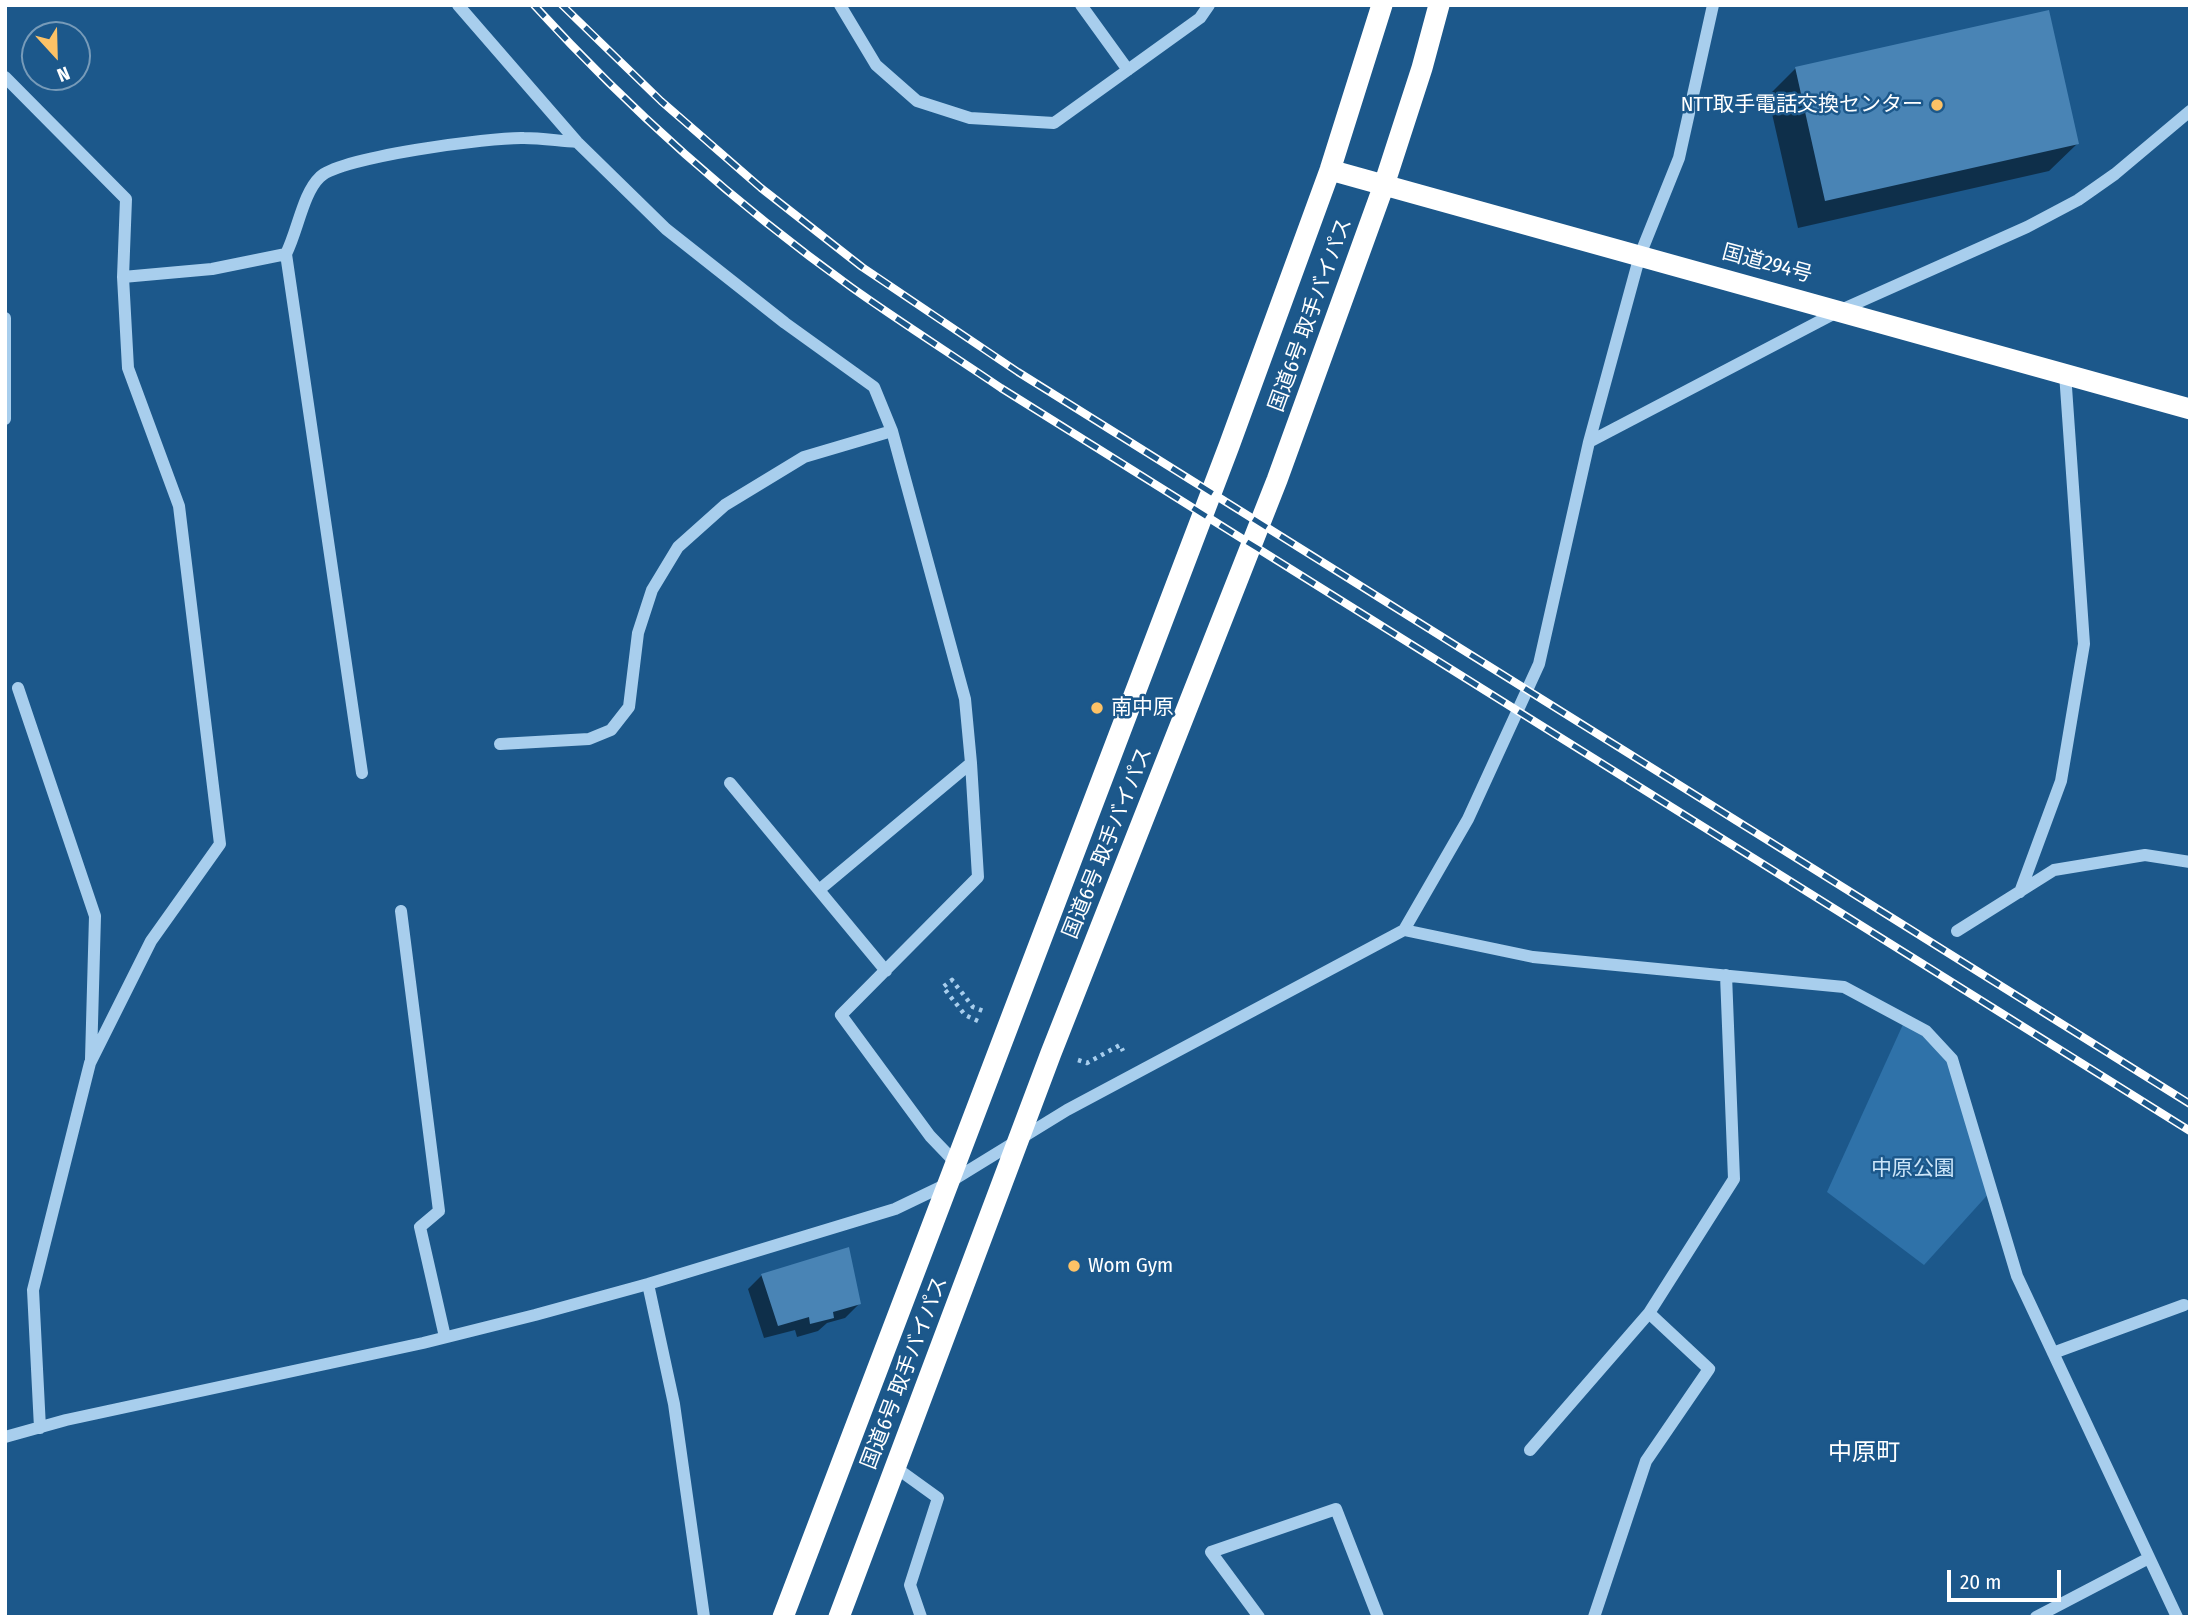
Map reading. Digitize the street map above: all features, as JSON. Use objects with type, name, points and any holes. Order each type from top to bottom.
[{"type":"highway","name":"国道6号 取手バイパス","points":[[783,1617],[954,1161],[1229,446],[1330,170],[1382,5]]},
{"type":"highway","name":"国道6号 取手バイパス","points":[[839,1617],[1021,1137],[1277,480],[1384,185],[1422,68],[1439,5]]},
{"type":"highway","name":"国道294号","points":[[1330,170],[2190,409]]},
{"type":"street","points":[[458,5],[577,142],[666,229],[785,323],[874,387],[891,431],[965,699],[978,877],[841,1016],[930,1136],[954,1161]]},
{"type":"street","points":[[840,5],[876,65],[917,102],[970,118],[1054,123],[1200,18],[1209,5]]},
{"type":"street","points":[[1081,5],[1128,70]]},
{"type":"street","points":[[5,1437],[445,1337],[648,1284],[895,1209],[945,1185],[1021,1137],[1404,930],[1468,819],[1539,664],[1589,442],[1640,255],[1679,158],[1713,5]]},
{"type":"street","points":[[5,77],[126,199],[123,277],[128,368],[179,506],[220,844],[151,941],[90,1063]]},
{"type":"street","points":[[1589,442],[1841,310],[2027,227],[2078,200],[2115,174],[2190,111]]},
{"type":"street","points":[[362,772],[286,254],[299,228],[308,190],[323,174],[374,158],[461,142],[522,137],[577,142]]},
{"type":"street","points":[[123,277],[212,269],[286,254]]},
{"type":"street","points":[[5,318],[5,419]]},
{"type":"street","points":[[2020,892],[2061,781],[2084,644],[2065,373]]},
{"type":"street","points":[[500,744],[589,739],[611,730],[629,707],[638,633],[652,590],[678,547],[725,505],[804,457],[891,431]]},
{"type":"street","points":[[18,688],[95,916],[90,1063],[33,1290],[40,1428]]},
{"type":"street","points":[[819,890],[971,764]]},
{"type":"street","points":[[730,783],[886,971]]},
{"type":"street","points":[[1957,931],[2054,870],[2145,855],[2190,862]]},
{"type":"street","points":[[401,911],[439,1211],[420,1227],[445,1337]]},
{"type":"street","points":[[1404,930],[1533,957],[1844,987],[1926,1031],[1952,1059],[2017,1276],[2177,1617]]},
{"type":"street","points":[[1530,1450],[1649,1313],[1734,1178],[1726,975]]},
{"type":"street","points":[[648,1284],[674,1404],[704,1617]]},
{"type":"street","points":[[2053,1353],[2184,1305]]},
{"type":"street","points":[[1594,1617],[1646,1461],[1709,1369],[1649,1313]]},
{"type":"street","points":[[895,1467],[938,1498],[910,1585],[920,1617]]},
{"type":"street","points":[[1259,1617],[1211,1552],[1336,1509],[1378,1617]]},
{"type":"street","points":[[2036,1617],[2149,1558]]},
{"type":"path","points":[[965,1015],[943,987],[952,980],[973,1007],[983,1011]]},
{"type":"path","points":[[1073,1067],[1094,1069]]},
{"type":"green space","name":"中原公園","points":[[1905,1020],[1952,1059],[1992,1190],[1924,1265],[1827,1192]]},
{"type":"building","name":"NTT取手電話交換センター","points":[[2049,10],[2079,144],[1825,201],[1795,67]]},
{"type":"building","points":[[849,1247],[861,1304],[833,1312],[834,1318],[810,1324],[809,1317],[778,1326],[761,1274]]},
{"type":"railway","points":[[534,5],[570,44],[685,154],[809,256],[888,313],[1001,388],[2190,1131]]},
{"type":"railway","points":[[562,5],[661,101],[761,188],[862,267],[1018,372],[2190,1104]]},
{"type":"place","name":"NTT取手電話交換センター","points":[[1937,105]]},
{"type":"place","name":"南中原","points":[[1097,708]]},
{"type":"place","name":"Wom Gym","points":[[1074,1266]]},
{"type":"district","name":"中原町","points":[[1864,1453]]}]
